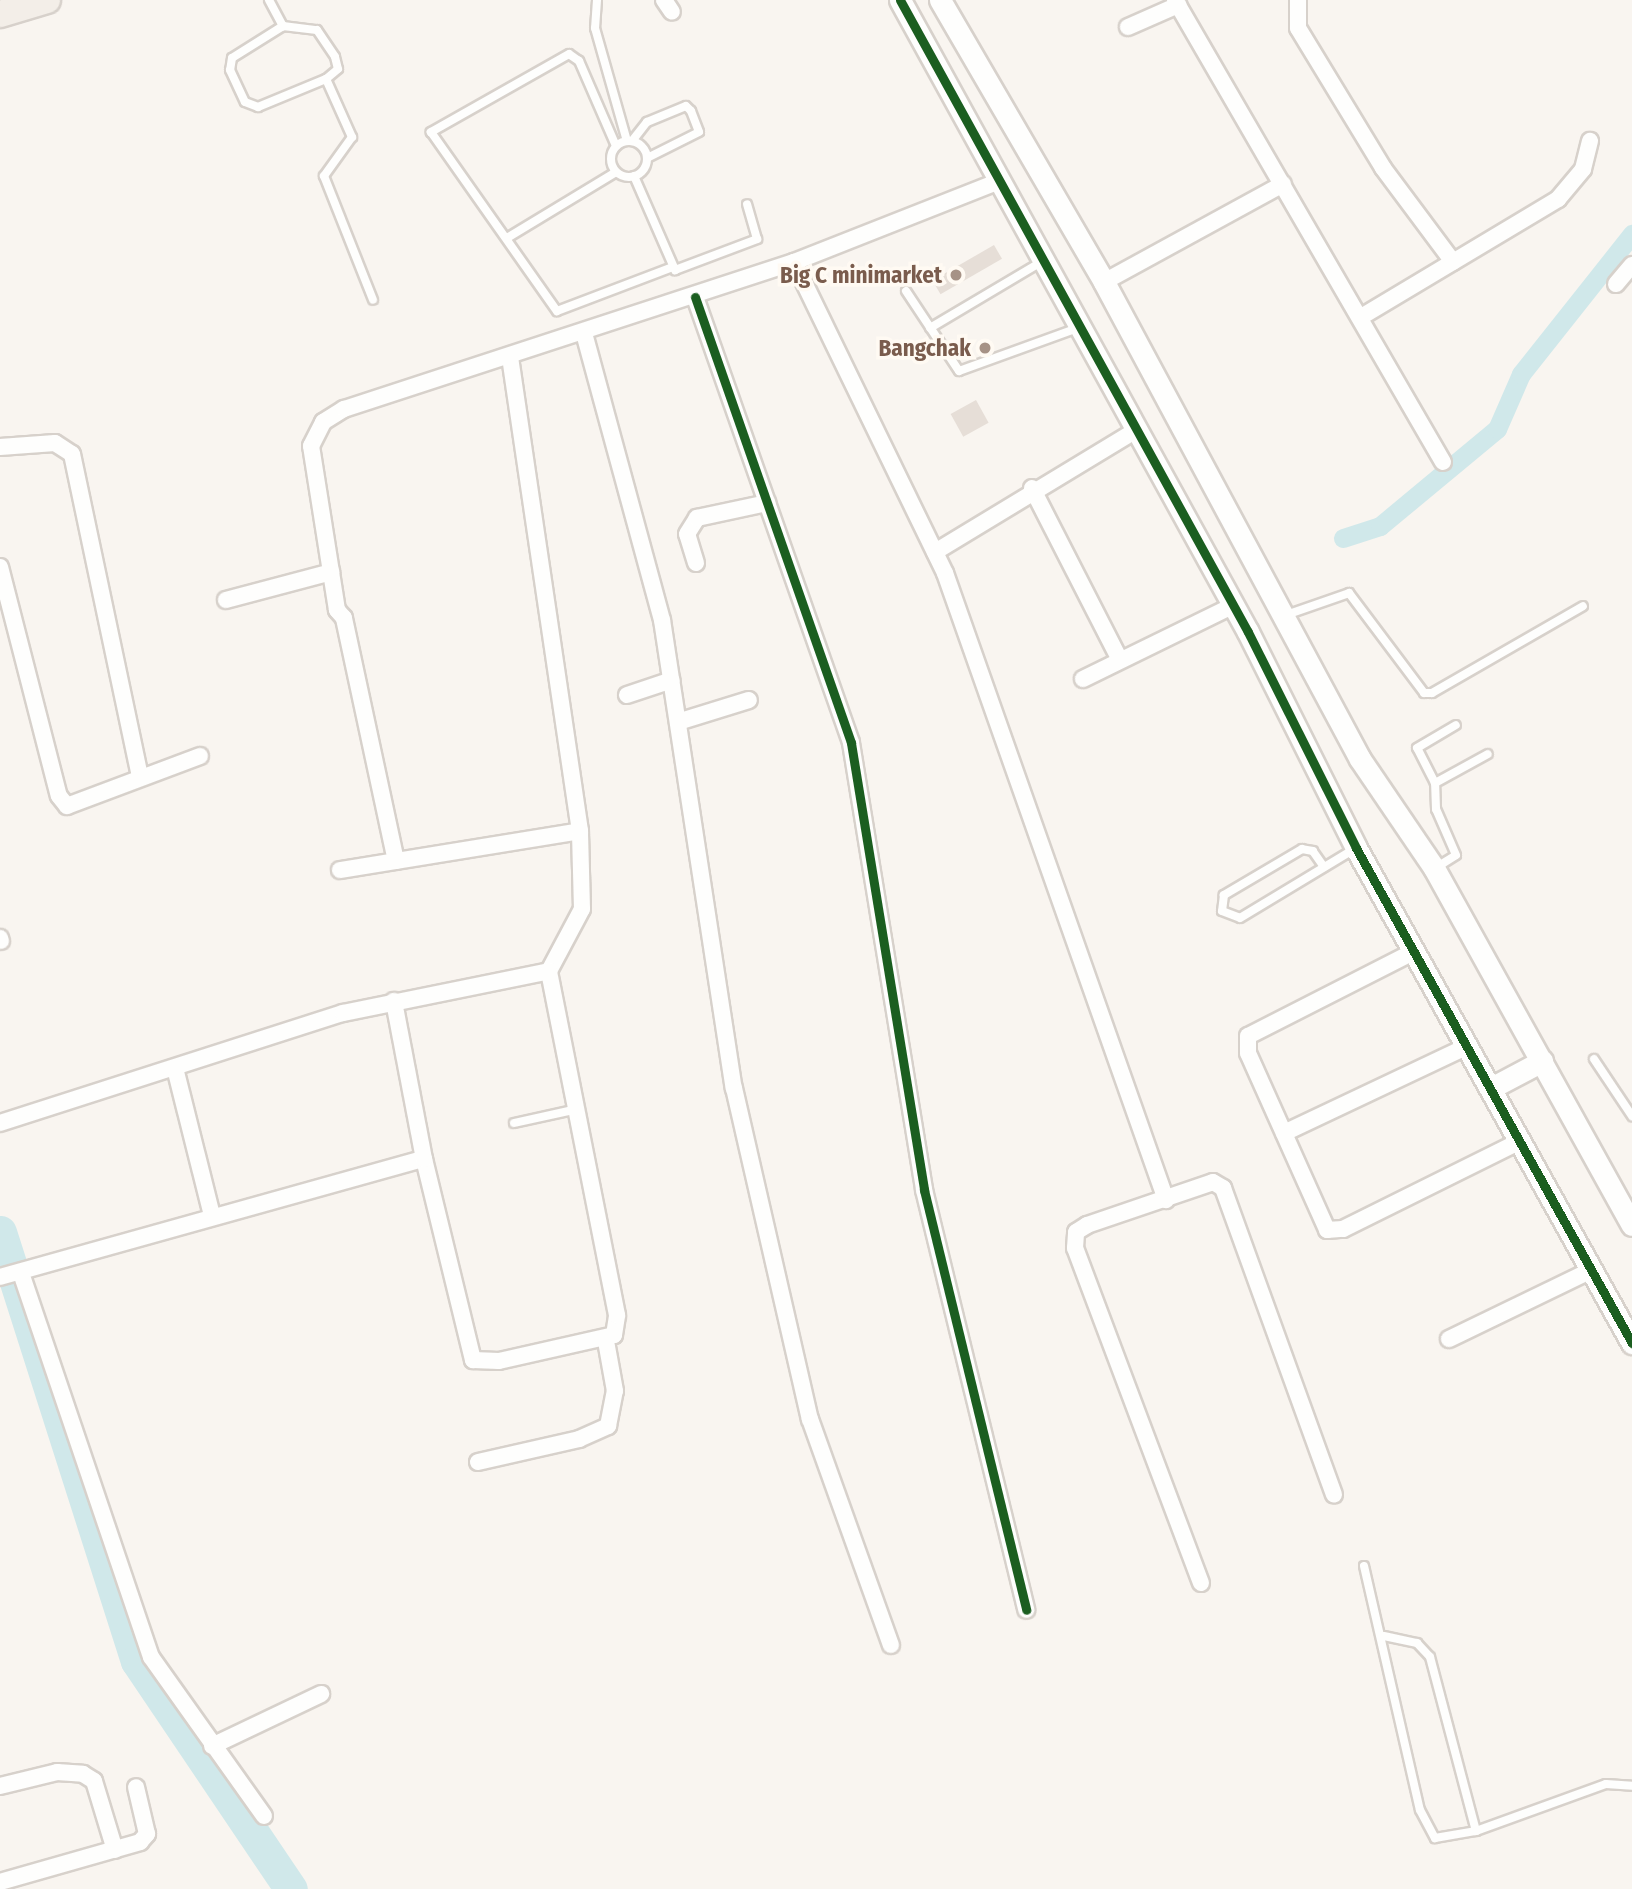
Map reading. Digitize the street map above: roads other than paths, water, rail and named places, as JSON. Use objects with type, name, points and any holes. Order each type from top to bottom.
[{"type":"main road","points":[[0,14],[47,0]]},
{"type":"street","points":[[900,0],[997,183],[1234,606],[1356,848],[1632,1343]]},
{"type":"street","points":[[940,0],[1104,282],[1360,759],[1434,868],[1629,1211]]},
{"type":"street","points":[[1298,0],[1298,28],[1383,168],[1453,262]]},
{"type":"street","points":[[1128,27],[1176,3],[1443,462]]},
{"type":"street","points":[[1361,317],[1558,200],[1583,169],[1590,141]]},
{"type":"street","points":[[396,860],[331,572],[311,446],[323,422],[344,410],[695,297],[794,262],[997,183]]},
{"type":"street","points":[[1104,282],[1283,184]]},
{"type":"street","points":[[794,262],[935,552],[992,694],[1166,1200]]},
{"type":"street","points":[[1616,284],[1632,265]]},
{"type":"street","points":[[695,297],[851,743],[924,1190],[1026,1610]]},
{"type":"street","points":[[584,333],[662,620],[681,721],[746,1141],[810,1419],[891,1645]]},
{"type":"street","points":[[394,1001],[424,1159],[473,1360],[606,1341],[618,1326],[617,1315],[573,1110],[549,971],[582,909],[580,831],[510,357]]},
{"type":"street","points":[[935,552],[1032,488],[1135,431]]},
{"type":"street","points":[[0,447],[54,443],[72,454],[140,777]]},
{"type":"street","points":[[1032,488],[1120,660]]},
{"type":"street","points":[[696,563],[687,534],[697,519],[767,503]]},
{"type":"street","points":[[0,567],[59,796],[67,806],[83,804],[140,777],[200,756]]},
{"type":"street","points":[[226,600],[331,572]]},
{"type":"street","points":[[1083,679],[1234,606]]},
{"type":"street","points":[[627,695],[672,680]]},
{"type":"street","points":[[681,721],[749,700]]},
{"type":"street","points":[[340,870],[580,831]]},
{"type":"street","points":[[1415,951],[1248,1035],[1248,1053],[1331,1231],[1520,1141]]},
{"type":"street","points":[[0,1123],[394,1001],[549,971]]},
{"type":"street","points":[[1284,1133],[1468,1046]]},
{"type":"street","points":[[1491,1088],[1542,1061]]},
{"type":"street","points":[[175,1068],[212,1215]]},
{"type":"street","points":[[264,1816],[151,1657],[12,1274],[212,1215],[424,1159]]},
{"type":"street","points":[[1201,1583],[1075,1248],[1076,1232],[1087,1225],[1213,1182],[1227,1194],[1334,1495]]},
{"type":"street","points":[[1449,1339],[1592,1270]]},
{"type":"street","points":[[478,1462],[587,1437],[608,1426],[614,1391],[606,1341]]},
{"type":"street","points":[[212,1746],[321,1694]]},
{"type":"street","points":[[0,1786],[57,1772],[83,1774],[93,1781],[114,1850]]},
{"type":"street","points":[[0,1882],[114,1850],[147,1834],[136,1787]]},
{"type":"lane","points":[[269,0],[283,26]]},
{"type":"lane","points":[[597,0],[594,28],[629,141],[647,158]]},
{"type":"lane","points":[[283,26],[317,30],[338,69],[327,79],[258,107],[245,102],[230,70],[232,58],[283,26]]},
{"type":"lane","points":[[616,146],[579,61],[569,54],[431,132],[557,311],[670,268],[698,265],[757,239],[747,204]]},
{"type":"lane","points":[[327,79],[352,137],[324,176],[328,200],[373,300]]},
{"type":"lane","points":[[616,172],[610,158],[616,146],[629,141],[640,125],[677,109],[691,111],[699,132],[647,158],[634,176]]},
{"type":"lane","points":[[507,238],[616,172],[634,176]]},
{"type":"lane","points":[[634,176],[670,268]]},
{"type":"lane","points":[[930,328],[1041,262]]},
{"type":"lane","points":[[906,291],[958,371],[1078,328]]},
{"type":"lane","points":[[1283,616],[1349,593],[1424,693],[1432,693],[1583,606]]},
{"type":"lane","points":[[1434,868],[1456,855],[1436,809],[1435,783],[1417,748],[1456,725]]},
{"type":"lane","points":[[1435,783],[1488,754]]},
{"type":"lane","points":[[1324,867],[1313,851],[1302,849],[1224,895],[1222,911],[1229,920],[1240,918],[1356,848]]},
{"type":"lane","points":[[1594,1059],[1632,1116]]},
{"type":"lane","points":[[514,1123],[573,1110]]},
{"type":"lane","points":[[1364,1566],[1384,1636],[1420,1810],[1440,1841],[1476,1832],[1606,1784],[1632,1786]]},
{"type":"lane","points":[[1384,1636],[1417,1643],[1430,1657],[1476,1832]]},
{"type":"waterway","points":[[1343,538],[1380,526],[1497,429],[1521,374],[1632,234]]},
{"type":"waterway","points":[[0,1232],[137,1661],[291,1889]]},
{"type":"place","name":"Big C minimarket","points":[[956,275]]},
{"type":"place","name":"Bangchak","points":[[985,348]]}]
